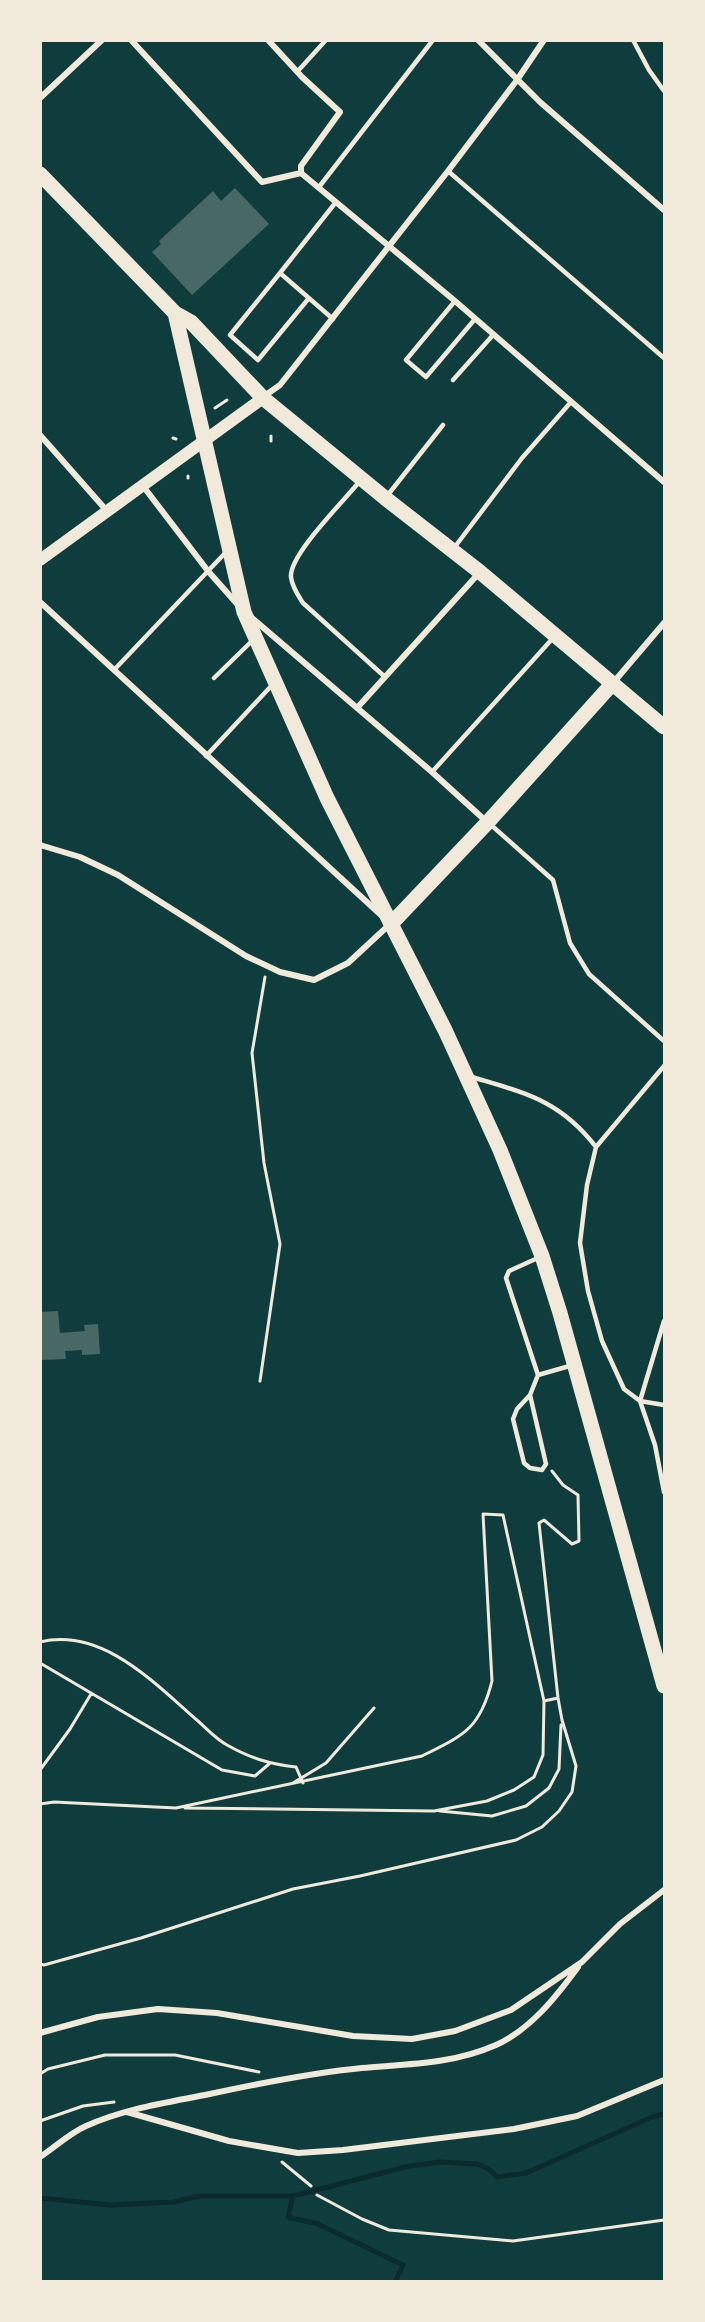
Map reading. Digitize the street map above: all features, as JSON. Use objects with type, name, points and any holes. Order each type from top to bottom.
[{"type":"main road","points":[[40,174],[175,313],[191,322],[263,398],[480,572],[664,727]]},
{"type":"main road","points":[[175,313],[244,612],[327,798],[466,1076],[520,1197],[542,1256],[575,1365],[664,1686]]},
{"type":"main road","points":[[40,560],[263,398]]},
{"type":"main road","points":[[391,924],[488,822],[613,683]]},
{"type":"street","points":[[40,98],[102,40]]},
{"type":"street","points":[[131,40],[262,183],[301,173]]},
{"type":"street","points":[[268,40],[297,72],[340,111],[302,166],[301,173]]},
{"type":"street","points":[[478,40],[517,80],[664,210]]},
{"type":"street","points":[[263,398],[280,385],[390,248],[517,80],[544,40]]},
{"type":"street","points":[[301,173],[493,334],[664,482]]},
{"type":"street","points":[[40,435],[106,511]]},
{"type":"street","points":[[143,486],[208,571],[244,612],[488,822]]},
{"type":"street","points":[[357,708],[480,572]]},
{"type":"street","points":[[40,602],[391,924],[348,963],[314,980],[267,967],[118,875],[80,857],[40,845]]},
{"type":"street","points":[[613,683],[664,623]]},
{"type":"street","points":[[40,2157],[84,2127],[124,2111],[240,2087],[361,2068],[424,2064],[465,2056],[497,2044],[520,2031],[556,1996],[582,1962],[620,1924],[664,1890]]},
{"type":"street","points":[[40,2033],[98,2017],[158,2009],[217,2013],[353,2036],[412,2039],[455,2031],[512,2010],[582,1962]]},
{"type":"street","points":[[124,2111],[229,2141],[298,2153],[343,2150],[514,2129],[577,2116],[664,2080]]},
{"type":"lane","points":[[297,72],[326,40]]},
{"type":"lane","points":[[319,188],[433,40]]},
{"type":"lane","points":[[633,40],[649,70],[664,91]]},
{"type":"lane","points":[[448,171],[664,358]]},
{"type":"lane","points":[[309,298],[258,360],[230,335],[336,202]]},
{"type":"lane","points":[[280,273],[333,319]]},
{"type":"lane","points":[[454,301],[406,360],[426,377],[475,319]]},
{"type":"lane","points":[[453,380],[493,334]]},
{"type":"lane","points":[[452,550],[522,458],[571,402]]},
{"type":"lane","points":[[385,498],[443,425]]},
{"type":"lane","points":[[362,479],[304,547],[292,564],[291,577],[294,589],[303,603],[385,677]]},
{"type":"lane","points":[[114,670],[229,549]]},
{"type":"lane","points":[[432,772],[555,636]]},
{"type":"lane","points":[[214,678],[255,638]]},
{"type":"lane","points":[[206,756],[274,683]]},
{"type":"lane","points":[[488,822],[553,880],[570,943],[589,974],[664,1041]]},
{"type":"lane","points":[[664,1066],[596,1147],[587,1185],[580,1243],[586,1281],[602,1341],[624,1389],[640,1401],[664,1405]]},
{"type":"lane","points":[[466,1076],[525,1092],[552,1105],[577,1126],[596,1147]]},
{"type":"lane","points":[[530,1395],[546,1464],[542,1470],[530,1468],[524,1463],[513,1419],[517,1409],[530,1395],[538,1375],[506,1278],[509,1271],[542,1256]]},
{"type":"lane","points":[[664,1321],[640,1401],[655,1445],[664,1492]]},
{"type":"lane","points":[[538,1375],[575,1365]]},
{"type":"path","points":[[215,408],[227,400]]},
{"type":"path","points":[[260,1381],[280,1244],[264,1162],[252,1053],[267,967]]},
{"type":"path","points":[[40,1804],[54,1802],[176,1808],[434,1811],[492,1816],[526,1806],[549,1788],[559,1769],[561,1720],[539,1523],[544,1520],[572,1544],[579,1541],[578,1494],[562,1485],[546,1464]]},
{"type":"path","points":[[176,1808],[289,1786],[422,1756],[459,1737],[475,1723],[487,1703],[492,1681],[483,1514],[503,1515],[544,1701],[543,1755],[534,1777],[514,1790],[487,1801],[434,1811]]},
{"type":"path","points":[[40,1642],[84,1642],[113,1653],[159,1688],[225,1744],[269,1764],[296,1767],[303,1783]]},
{"type":"path","points":[[40,1663],[222,1770],[255,1776],[269,1764]]},
{"type":"path","points":[[40,1770],[91,1693]]},
{"type":"path","points":[[544,1701],[558,1698]]},
{"type":"path","points":[[289,1786],[326,1763],[374,1708]]},
{"type":"path","points":[[42,1966],[141,1938],[293,1889],[516,1840],[542,1827],[559,1811],[572,1792],[576,1766],[561,1720]]},
{"type":"path","points":[[40,2074],[48,2069],[105,2055],[175,2055],[261,2072]]},
{"type":"path","points":[[265,2147],[311,2186]]},
{"type":"path","points":[[317,2195],[362,2219],[389,2230],[513,2241],[664,2220]]},
{"type":"building","points":[[235,188],[269,224],[192,295],[152,252],[161,244],[159,241],[213,191],[221,201]]},
{"type":"building","points":[[58,1311],[60,1333],[85,1331],[84,1325],[98,1324],[100,1354],[82,1355],[82,1350],[65,1351],[66,1359],[42,1360],[40,1312]]},
{"type":"waterway","points":[[40,2198],[110,2205],[174,2202],[199,2196],[293,2196],[409,2166],[440,2162],[477,2164],[489,2169],[497,2177],[526,2173],[652,2117],[664,2114]]},
{"type":"waterway","points":[[293,2196],[288,2217],[318,2224],[403,2265],[395,2282]]}]
